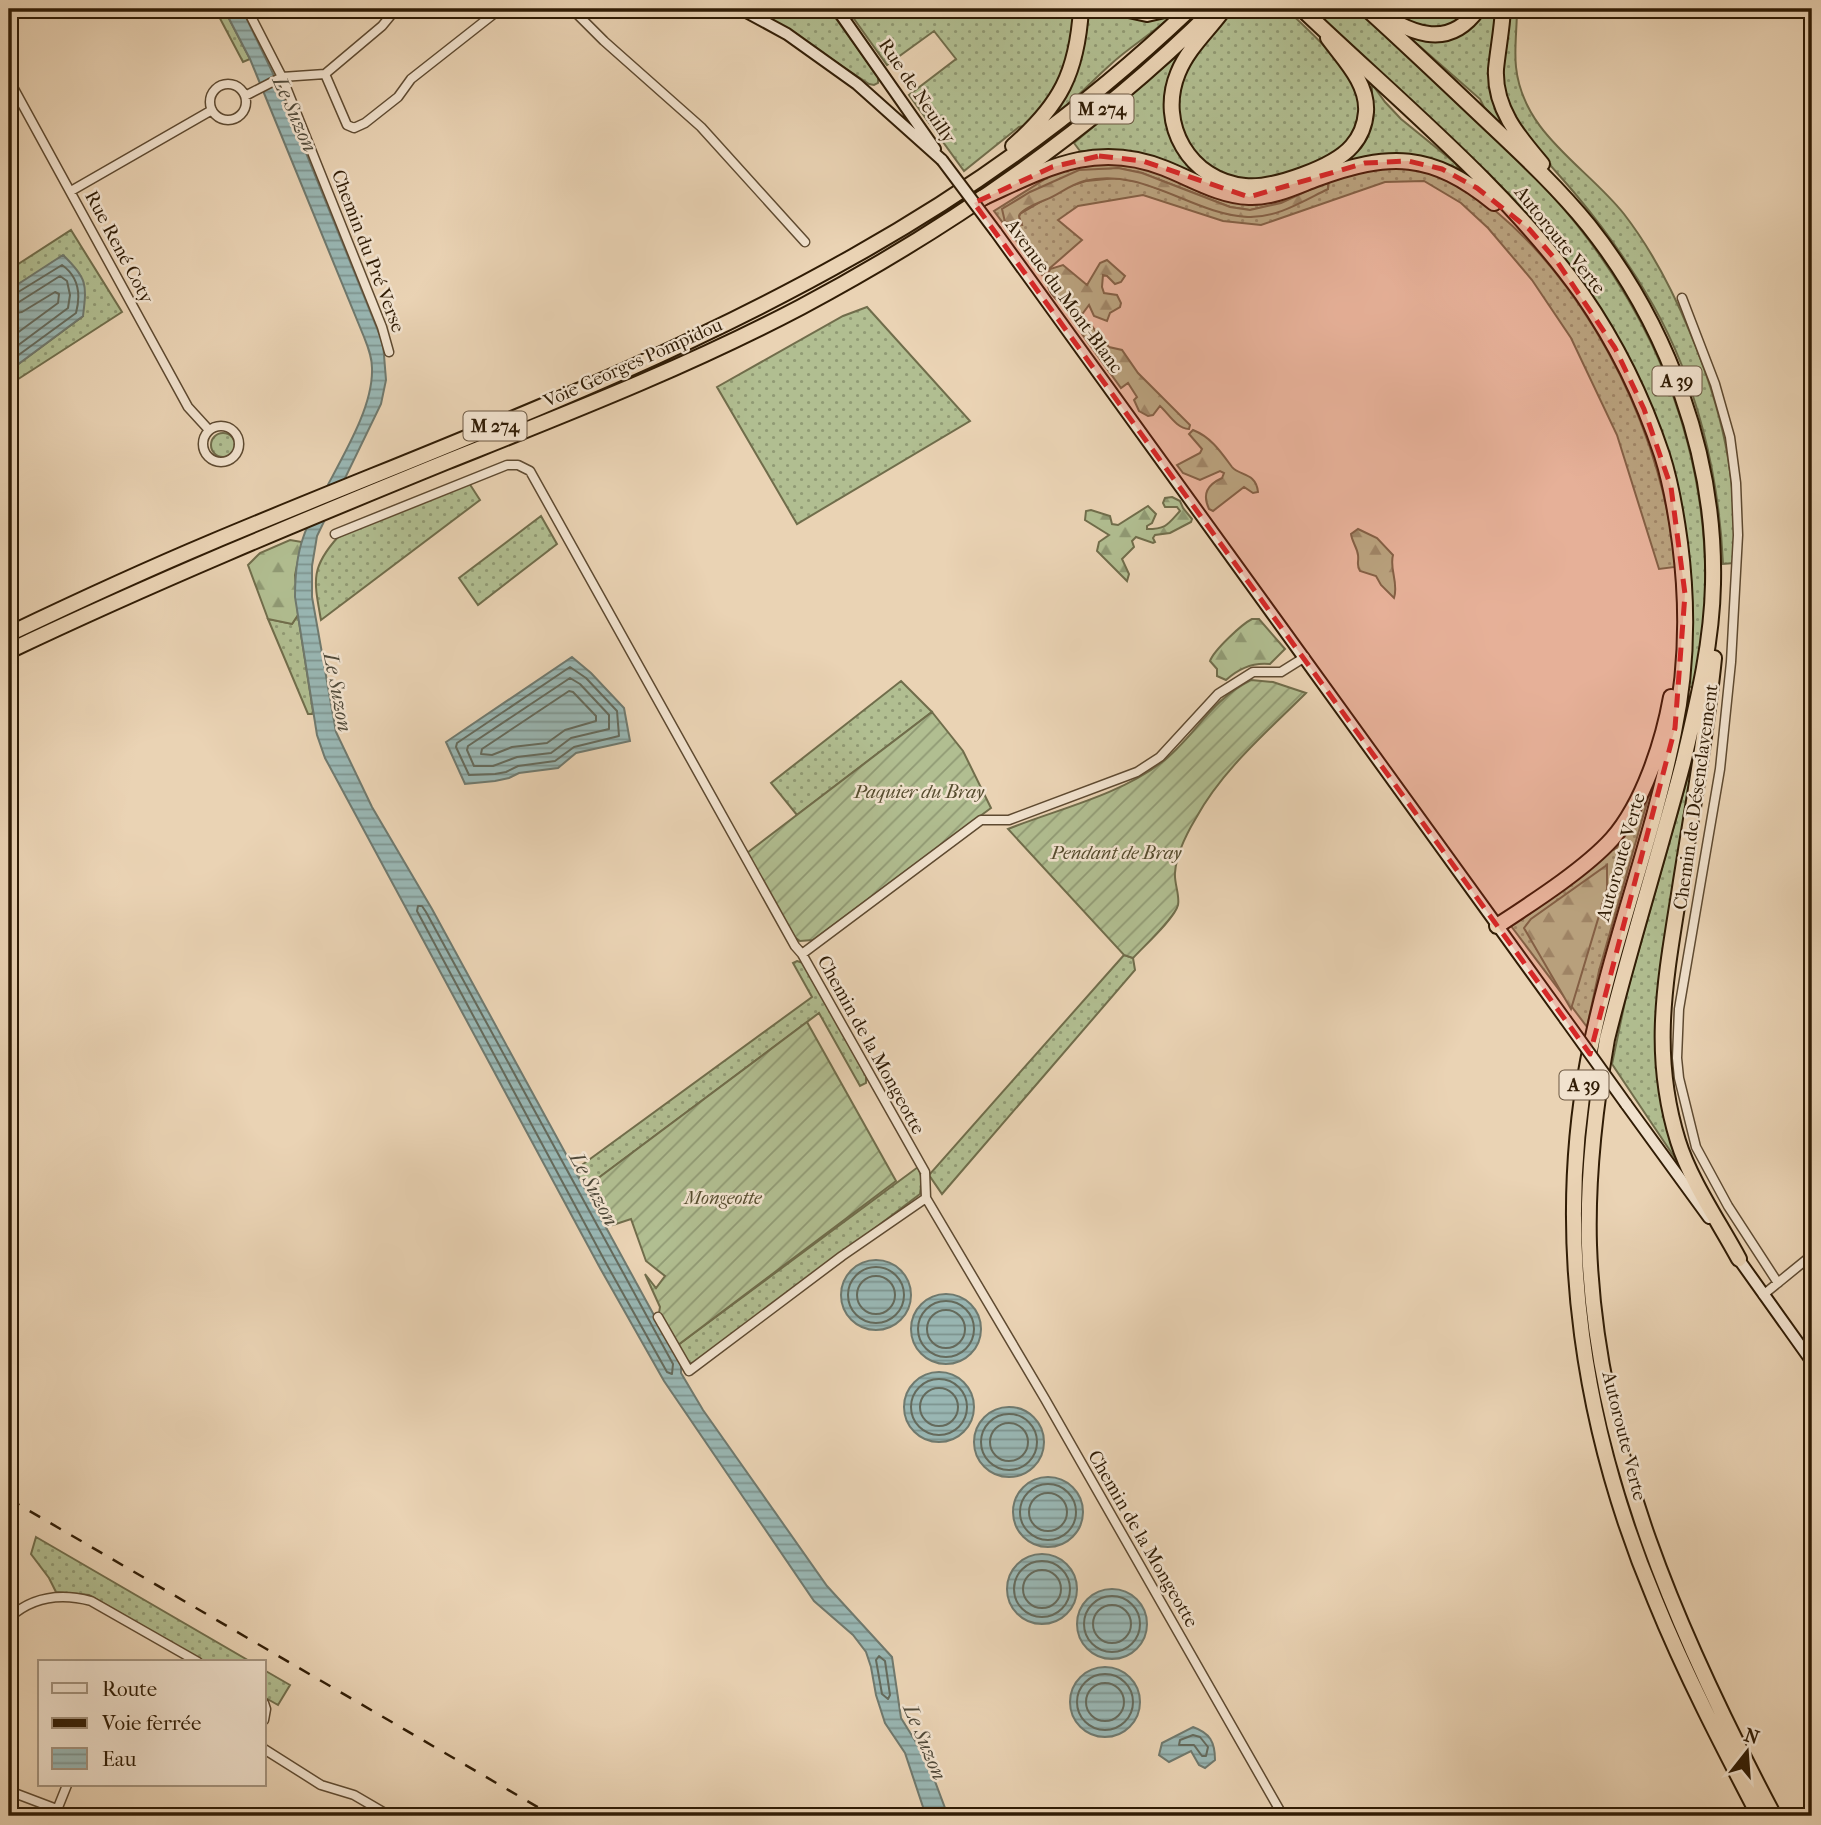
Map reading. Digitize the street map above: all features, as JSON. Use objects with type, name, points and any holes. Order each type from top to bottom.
[{"type":"highway","points":[[966,187],[1035,126],[1054,105],[1066,82],[1073,60],[1081,9]]},
{"type":"highway","points":[[1125,9],[1147,14],[1169,9]]},
{"type":"highway","name":"Voie Georges Pompidou","points":[[9,634],[201,547],[574,393],[713,330],[854,256],[966,187],[1038,138],[1131,63],[1190,9]]},
{"type":"highway","name":"Voie Georges Pompidou","points":[[9,652],[264,537],[573,411],[707,353],[799,308],[862,273],[982,198],[1084,124],[1138,80],[1214,9]]},
{"type":"highway","points":[[1224,9],[1181,66],[1172,91],[1171,115],[1179,140],[1196,164],[1222,181],[1241,186],[1274,184],[1333,161],[1352,146],[1363,128],[1366,103],[1361,86],[1317,23]]},
{"type":"highway","name":"Autoroute Verte","points":[[1302,9],[1488,185],[1529,229],[1582,295],[1615,348],[1633,384],[1671,487],[1684,573],[1684,657],[1675,728],[1663,780],[1607,978],[1587,1065],[1576,1156],[1575,1265],[1587,1370],[1598,1423],[1629,1530],[1654,1598],[1688,1676],[1759,1816]]},
{"type":"highway","points":[[1370,9],[1409,30],[1443,34],[1462,26],[1478,9]]},
{"type":"highway","name":"Autoroute Verte","points":[[1370,9],[1571,205],[1611,256],[1635,293],[1666,354],[1691,424],[1706,491],[1713,583],[1706,652],[1689,736],[1608,1039],[1591,1156],[1589,1245],[1592,1296],[1602,1369],[1612,1421],[1637,1509],[1698,1666],[1774,1816]]},
{"type":"highway","points":[[1503,9],[1496,72],[1501,105],[1514,129],[1567,193],[1571,205]]},
{"type":"highway","points":[[982,198],[1052,167],[1099,156],[1143,161],[1216,190],[1249,197],[1288,190],[1365,163],[1399,160],[1431,166],[1463,179],[1529,229]]},
{"type":"highway","points":[[1497,926],[1602,849],[1621,827],[1633,807],[1651,767],[1670,702],[1679,640],[1684,573]]},
{"type":"highway","points":[[1713,583],[1713,665],[1664,995],[1662,1057],[1671,1112],[1681,1150],[1739,1259]]},
{"type":"main road","name":"Avenue du Mont-Blanc","points":[[741,9],[787,34],[871,96],[942,160],[1305,657],[1812,1362]]},
{"type":"main road","name":"Rue de Neuilly","points":[[838,9],[942,160]]},
{"type":"main road","points":[[871,96],[892,85]]},
{"type":"street","name":"Chemin du Pré Verse","points":[[247,9],[282,77],[382,327],[389,352]]},
{"type":"street","points":[[245,96],[282,77],[325,74],[382,26],[396,9]]},
{"type":"street","points":[[325,74],[347,125],[354,128],[365,123],[398,97],[411,79],[499,9]]},
{"type":"street","points":[[572,9],[701,127],[805,242]]},
{"type":"street","name":"Rue René Coty","points":[[9,75],[14,89],[188,407],[209,430]]},
{"type":"street","points":[[221,86],[238,87],[245,96],[245,108],[233,120],[221,118],[212,110],[210,99],[221,86]]},
{"type":"street","points":[[71,191],[212,110]]},
{"type":"street","name":"Chemin de Désenclavement","points":[[1682,298],[1702,346],[1724,414],[1737,483],[1738,534],[1731,662],[1720,769],[1679,1009],[1676,1058],[1696,1147],[1728,1206],[1778,1283]]},
{"type":"street","points":[[219,426],[235,433],[238,449],[231,459],[214,461],[205,453],[203,440],[209,430],[219,426]]},
{"type":"street","name":"Chemin de la Mongeotte","points":[[335,534],[507,465],[518,465],[530,471],[794,946],[802,954],[925,1172],[926,1198],[1052,1411],[1283,1816]]},
{"type":"street","points":[[802,954],[981,820],[1009,820],[1137,772],[1160,757],[1218,694],[1253,672],[1281,672],[1305,657]]},
{"type":"street","points":[[658,1317],[689,1371],[904,1211],[926,1198]]},
{"type":"street","points":[[1763,1295],[1812,1255]]},
{"type":"street","points":[[9,1618],[27,1605],[41,1600],[63,1596],[82,1598],[194,1660]]},
{"type":"street","points":[[266,1750],[321,1785],[354,1795],[390,1816]]},
{"type":"street","points":[[58,1810],[67,1786]]},
{"type":"street","points":[[9,1791],[75,1816]]},
{"type":"highlighted area","points":[[1099,156],[1143,161],[1249,197],[1365,163],[1408,161],[1442,169],[1477,188],[1529,229],[1556,260],[1615,348],[1644,409],[1671,487],[1685,594],[1675,728],[1590,1054],[974,203],[1052,167]]},
{"type":"green space","points":[[215,9],[224,9],[250,59],[243,62]]},
{"type":"green space","points":[[756,9],[829,9],[878,77],[878,83],[869,84]]},
{"type":"green space","points":[[847,9],[1076,9],[1072,46],[1053,94],[1028,125],[1019,127],[964,171],[909,95],[956,59],[934,31],[887,65]]},
{"type":"green space","points":[[1085,9],[1168,13],[1170,17],[1056,113],[1070,84]]},
{"type":"green space","points":[[1233,9],[1286,9],[1348,73],[1358,93],[1359,117],[1351,139],[1344,147],[1317,162],[1285,174],[1255,180],[1244,180],[1218,171],[1198,156],[1184,135],[1180,123],[1179,88],[1184,73],[1197,52]]},
{"type":"green space","points":[[1310,9],[1359,9],[1445,90],[1527,170],[1577,225],[1614,276],[1645,330],[1669,386],[1688,443],[1700,503],[1705,563],[1703,625],[1695,688],[1687,686],[1690,655],[1654,413],[1614,331],[1564,261],[1506,196]]},
{"type":"green space","points":[[1387,9],[1472,9],[1451,23],[1430,28],[1408,23]]},
{"type":"green space","points":[[1485,9],[1499,9],[1503,126],[1484,107],[1480,99],[1408,36],[1425,39]]},
{"type":"green space","points":[[1510,9],[1517,9],[1516,67],[1521,91],[1530,111],[1558,148],[1609,197],[1634,227],[1660,270],[1701,359],[1719,416],[1730,472],[1735,532],[1734,563],[1723,564],[1711,463],[1693,397],[1668,335],[1645,291],[1618,249],[1526,136],[1510,110],[1503,76]]},
{"type":"green space","points":[[1184,50],[1166,97],[1204,180],[1112,151],[1080,151],[1074,143]]},
{"type":"green space","points":[[1372,84],[1401,119],[1455,163],[1460,171],[1418,157],[1343,165],[1342,162],[1372,113]]},
{"type":"green space","points":[[1093,162],[1143,165],[1206,192],[1324,183],[1281,203],[1250,210],[1230,207],[1142,173],[1118,168],[1030,192],[1009,225],[1022,225],[1020,214],[1064,188],[1086,181],[1117,178],[1140,182],[1228,214],[1250,217],[1328,189],[1329,181],[1380,168],[1407,167],[1433,171],[1468,190],[1534,247],[1566,286],[1595,329],[1620,374],[1641,422],[1657,471],[1669,520],[1675,567],[1659,569],[1617,435],[1571,338],[1532,280],[1488,228],[1461,203],[1424,181],[1385,182],[1261,225],[1223,221],[1143,195],[1078,206],[1058,220],[1082,240],[1042,275],[994,211],[1058,171]]},
{"type":"green space","points":[[1118,168],[1142,173],[1230,207],[1250,210],[1281,203],[1324,183],[1328,184],[1328,189],[1279,212],[1248,217],[1207,208],[1147,185],[1106,178],[1078,183],[1030,206],[1019,216],[1022,225],[1009,225],[1005,222],[1002,209],[1030,192],[1079,170]]},
{"type":"green space","points":[[71,230],[122,312],[9,385],[9,371],[83,316],[64,256],[9,290],[9,270]]},
{"type":"green space","points":[[1107,260],[1125,276],[1121,282],[1115,284],[1103,275],[1104,293],[1117,295],[1121,303],[1120,307],[1110,313],[1107,321],[1094,316],[1089,305],[1076,317],[1072,312],[1073,307],[1060,302],[1051,294],[1048,282],[1050,269],[1063,265],[1087,285],[1100,263]]},
{"type":"green space","points":[[867,307],[970,421],[797,524],[717,387],[843,316]]},
{"type":"green space","points":[[1090,324],[1109,347],[1122,350],[1138,373],[1190,425],[1189,429],[1176,423],[1160,406],[1153,415],[1148,416],[1139,411],[1134,400],[1137,397],[1128,383],[1121,388],[1082,334],[1084,325]]},
{"type":"green space","points":[[1193,430],[1210,441],[1235,470],[1251,478],[1258,492],[1253,493],[1244,487],[1213,511],[1209,509],[1207,491],[1224,473],[1220,471],[1200,480],[1183,473],[1177,465],[1200,453],[1202,449],[1189,434]]},
{"type":"green space","points":[[223,433],[232,436],[235,445],[232,454],[223,457],[214,454],[211,445],[214,436]]},
{"type":"green space","points":[[469,483],[480,500],[321,620],[316,576],[323,558],[338,537]]},
{"type":"green space","points":[[1172,497],[1180,501],[1192,519],[1191,522],[1170,533],[1155,535],[1153,543],[1136,537],[1132,541],[1134,547],[1122,559],[1129,574],[1127,581],[1097,551],[1099,542],[1109,535],[1085,520],[1086,511],[1110,516],[1112,524],[1118,525],[1148,506],[1156,514],[1147,529],[1159,528],[1170,522],[1180,511],[1177,507],[1165,507],[1165,498]]},
{"type":"green space","points":[[541,516],[557,544],[478,605],[459,578]]},
{"type":"green space","points":[[1358,529],[1377,538],[1393,555],[1394,598],[1376,576],[1360,571],[1351,534]]},
{"type":"green space","points":[[290,540],[302,542],[295,575],[298,615],[292,624],[268,619],[248,565],[260,553]]},
{"type":"green space","points":[[298,615],[312,714],[308,714],[268,619],[292,624]]},
{"type":"green space","points":[[1252,619],[1259,619],[1285,649],[1270,664],[1246,667],[1226,680],[1217,676],[1217,669],[1210,661],[1213,656]]},
{"type":"green space","name":"Pendant de Bray","points":[[1251,680],[1273,682],[1306,693],[1246,752],[1207,800],[1189,830],[1177,859],[1176,911],[1133,958],[1124,955],[1008,829],[1087,801],[1144,774],[1173,753],[1224,698]]},
{"type":"green space","points":[[901,681],[932,712],[797,815],[771,783]]},
{"type":"green space","name":"Paquier du Bray","points":[[932,712],[963,751],[991,808],[813,940],[800,941],[793,936],[747,853]]},
{"type":"green space","points":[[1700,734],[1657,1014],[1687,1176],[1612,1064],[1627,992]]},
{"type":"green space","points":[[1654,778],[1599,971],[1587,1027],[1511,926],[1582,875],[1608,851],[1616,849]]},
{"type":"green space","points":[[1607,865],[1607,889],[1571,1009],[1524,928],[1531,919]]},
{"type":"green space","points":[[1124,955],[1133,958],[1135,970],[942,1194],[929,1175]]},
{"type":"green space","points":[[793,963],[803,963],[866,1073],[866,1083],[860,1086],[819,1013],[585,1188],[575,1170],[812,997]]},
{"type":"green space","name":"Mongeotte","points":[[807,1022],[896,1181],[678,1345],[659,1313],[660,1307],[645,1274],[656,1288],[665,1276],[646,1261],[631,1219],[613,1225],[593,1182]]},
{"type":"green space","points":[[918,1167],[922,1179],[920,1194],[698,1362],[687,1364],[678,1345]]},
{"type":"green space","points":[[36,1537],[248,1660],[202,1660],[89,1595],[56,1592],[31,1554]]},
{"type":"green space","points":[[266,1671],[290,1685],[278,1705],[266,1698]]},
{"type":"water","points":[[224,9],[242,9],[279,86],[383,343],[386,380],[381,404],[317,536],[312,566],[312,597],[336,732],[372,807],[432,909],[681,1363],[681,1373],[703,1410],[827,1586],[892,1657],[901,1718],[927,1760],[948,1816],[926,1816],[905,1753],[885,1723],[866,1652],[853,1635],[814,1601],[664,1381],[600,1268],[325,758],[317,735],[295,597],[296,568],[311,519],[364,410],[370,388],[371,360],[250,59]]},
{"type":"water","points":[[63,255],[84,282],[83,316],[9,371],[9,290]]},
{"type":"water","points":[[572,657],[624,708],[630,741],[576,753],[558,768],[519,773],[495,781],[465,784],[446,742]]},
{"type":"water","points":[[876,1260],[901,1270],[911,1295],[901,1320],[876,1330],[851,1320],[841,1295],[851,1270]]},
{"type":"water","points":[[946,1294],[971,1304],[981,1329],[971,1354],[946,1364],[921,1354],[911,1329],[921,1304]]},
{"type":"water","points":[[939,1372],[964,1382],[974,1407],[964,1432],[939,1442],[914,1432],[904,1407],[914,1382]]},
{"type":"water","points":[[1009,1407],[1034,1417],[1044,1442],[1034,1467],[1009,1477],[984,1467],[974,1442],[984,1417]]},
{"type":"water","points":[[1048,1477],[1073,1487],[1083,1512],[1073,1537],[1048,1547],[1023,1537],[1013,1512],[1023,1487]]},
{"type":"water","points":[[1042,1554],[1067,1564],[1077,1589],[1067,1614],[1042,1624],[1017,1614],[1007,1589],[1017,1564]]},
{"type":"water","points":[[1112,1589],[1137,1599],[1147,1624],[1137,1649],[1112,1659],[1087,1649],[1077,1624],[1087,1599]]},
{"type":"water","points":[[1105,1667],[1130,1677],[1140,1702],[1130,1727],[1105,1737],[1080,1727],[1070,1702],[1080,1677]]},
{"type":"water","points":[[1193,1727],[1204,1732],[1210,1739],[1215,1760],[1205,1768],[1199,1765],[1191,1751],[1169,1762],[1159,1755],[1162,1743]]},
{"type":"railway","points":[[9,1499],[553,1816]]},
{"type":"water label","name":"Le Suzon","points":[[295,114]]},
{"type":"water label","name":"Le Suzon","points":[[338,692]]},
{"type":"water label","name":"Le Suzon","points":[[594,1189]]},
{"type":"water label","name":"Le Suzon","points":[[925,1742]]}]
